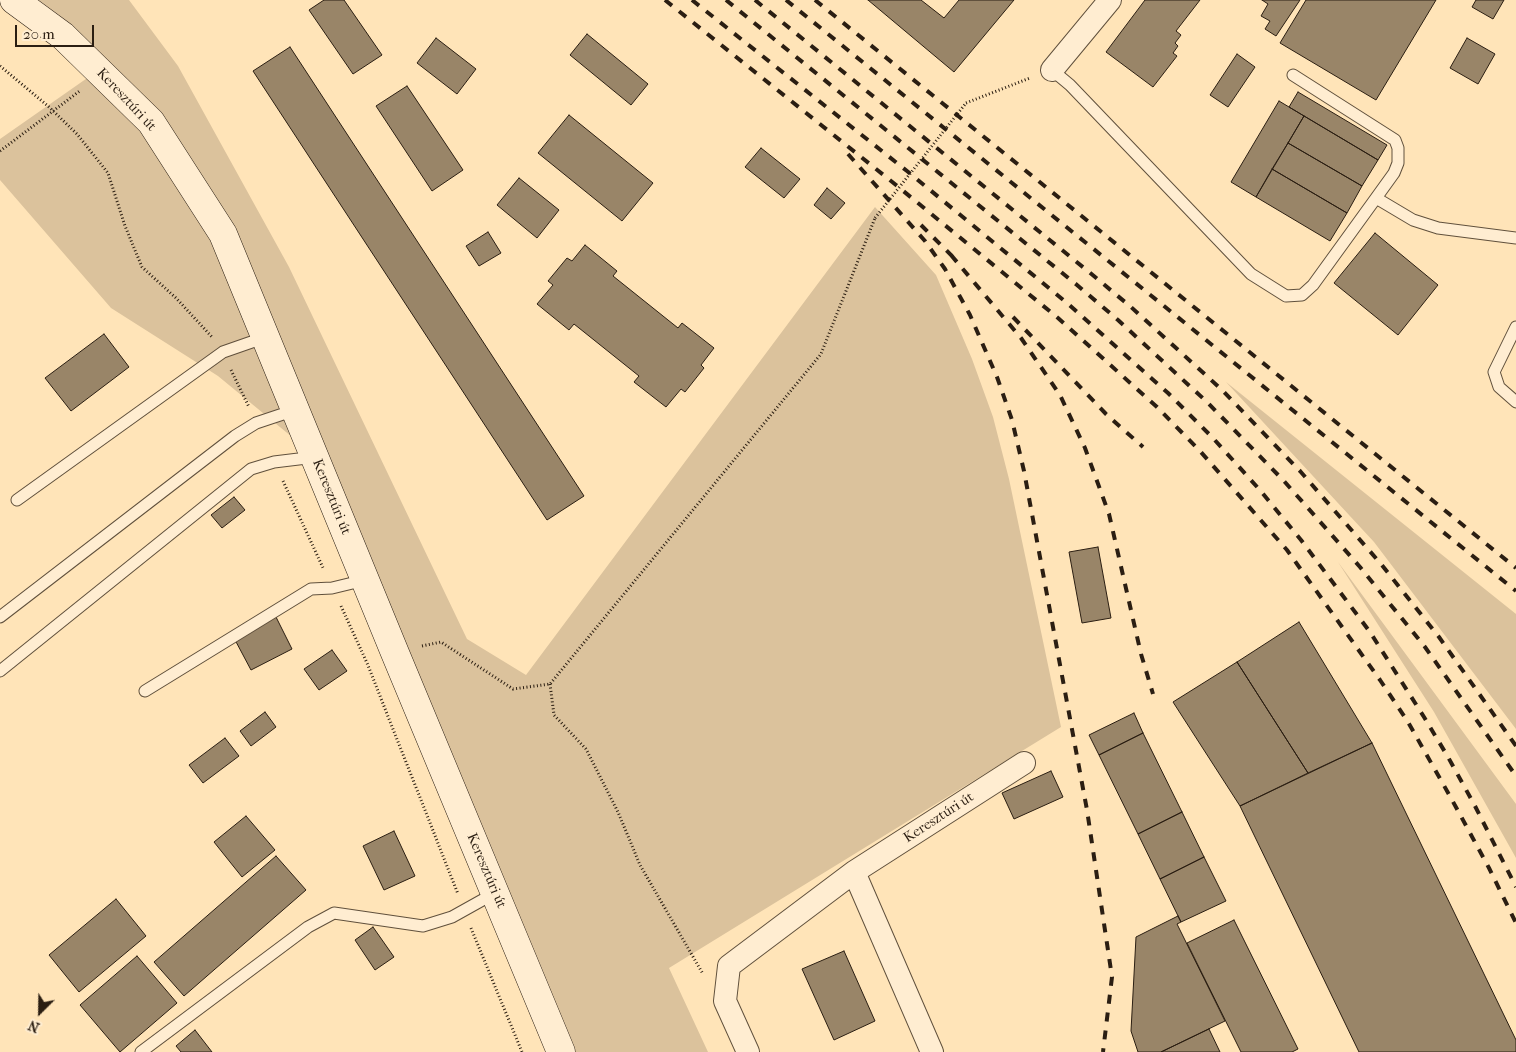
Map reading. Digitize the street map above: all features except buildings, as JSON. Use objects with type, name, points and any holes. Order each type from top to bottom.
[{"type":"main road","name":"Keresztúri út","points":[[18,1],[63,36],[151,122],[223,234],[561,1052]]},
{"type":"street","points":[[1052,70],[1110,0]]},
{"type":"street","name":"Keresztúri út","points":[[725,1001],[730,966],[854,872],[1024,763]]},
{"type":"street","points":[[854,872],[932,1052]]},
{"type":"street","points":[[725,1001],[748,1052]]},
{"type":"lane","points":[[1052,70],[1070,85],[1251,274],[1286,296],[1302,295],[1313,285],[1394,173],[1398,163],[1398,148],[1395,140],[1293,74]]},
{"type":"lane","points":[[1376,198],[1413,220],[1438,228],[1516,238]]},
{"type":"lane","points":[[1516,327],[1494,372],[1499,387],[1516,402]]},
{"type":"lane","points":[[17,500],[223,352],[266,337]]},
{"type":"lane","points":[[0,617],[235,436],[256,423],[295,410]]},
{"type":"lane","points":[[0,670],[252,469],[274,462],[315,457]]},
{"type":"lane","points":[[145,691],[311,589],[332,588],[365,580]]},
{"type":"lane","points":[[141,1052],[308,927],[334,913],[423,926],[452,917],[494,893]]},
{"type":"path","points":[[0,66],[78,134],[108,173],[125,226],[142,267],[176,298],[220,346],[256,423]]},
{"type":"path","points":[[395,653],[441,642],[513,689],[550,684],[821,354],[875,218],[966,104],[1052,70]]},
{"type":"path","points":[[0,151],[102,74]]},
{"type":"path","points":[[274,462],[367,663],[460,900]]},
{"type":"path","points":[[550,684],[554,715],[586,749],[618,812],[640,865],[700,970],[725,1001]]},
{"type":"path","points":[[471,927],[522,1052]]},
{"type":"shaded area","points":[[0,0],[129,0],[178,66],[289,267],[467,639],[526,675],[875,207],[936,275],[972,359],[993,417],[1009,479],[1061,727],[669,968],[708,1052],[558,1052],[303,446],[218,376],[111,308],[0,180],[0,139],[93,74],[0,5]]},
{"type":"shaded area","points":[[1226,382],[1516,614],[1516,729],[1374,542]]},
{"type":"shaded area","points":[[1338,562],[1516,804],[1516,858],[1434,712]]},
{"type":"railway","points":[[665,0],[1058,318],[1157,407],[1200,451],[1287,550],[1380,680],[1408,722],[1451,798],[1516,923]]},
{"type":"railway","points":[[692,0],[907,171],[1067,303],[1168,393],[1212,437],[1259,489],[1301,540],[1370,632],[1448,757],[1516,887]]},
{"type":"railway","points":[[726,0],[1077,285],[1207,402],[1284,481],[1360,567],[1425,647],[1516,776]]},
{"type":"railway","points":[[755,0],[1131,307],[1221,389],[1300,471],[1381,564],[1439,637],[1516,746]]},
{"type":"railway","points":[[786,0],[1516,591]]},
{"type":"railway","points":[[815,0],[1516,568]]},
{"type":"railway","points":[[848,154],[925,241],[945,269],[970,315],[997,377],[1012,420],[1024,471],[1087,810],[1112,977],[1103,1052]]},
{"type":"railway","points":[[921,225],[955,259]]},
{"type":"railway","points":[[951,255],[1021,338],[1060,395],[1085,448],[1109,514],[1141,654],[1153,694]]},
{"type":"railway","points":[[1013,317],[1106,414],[1143,447]]}]
